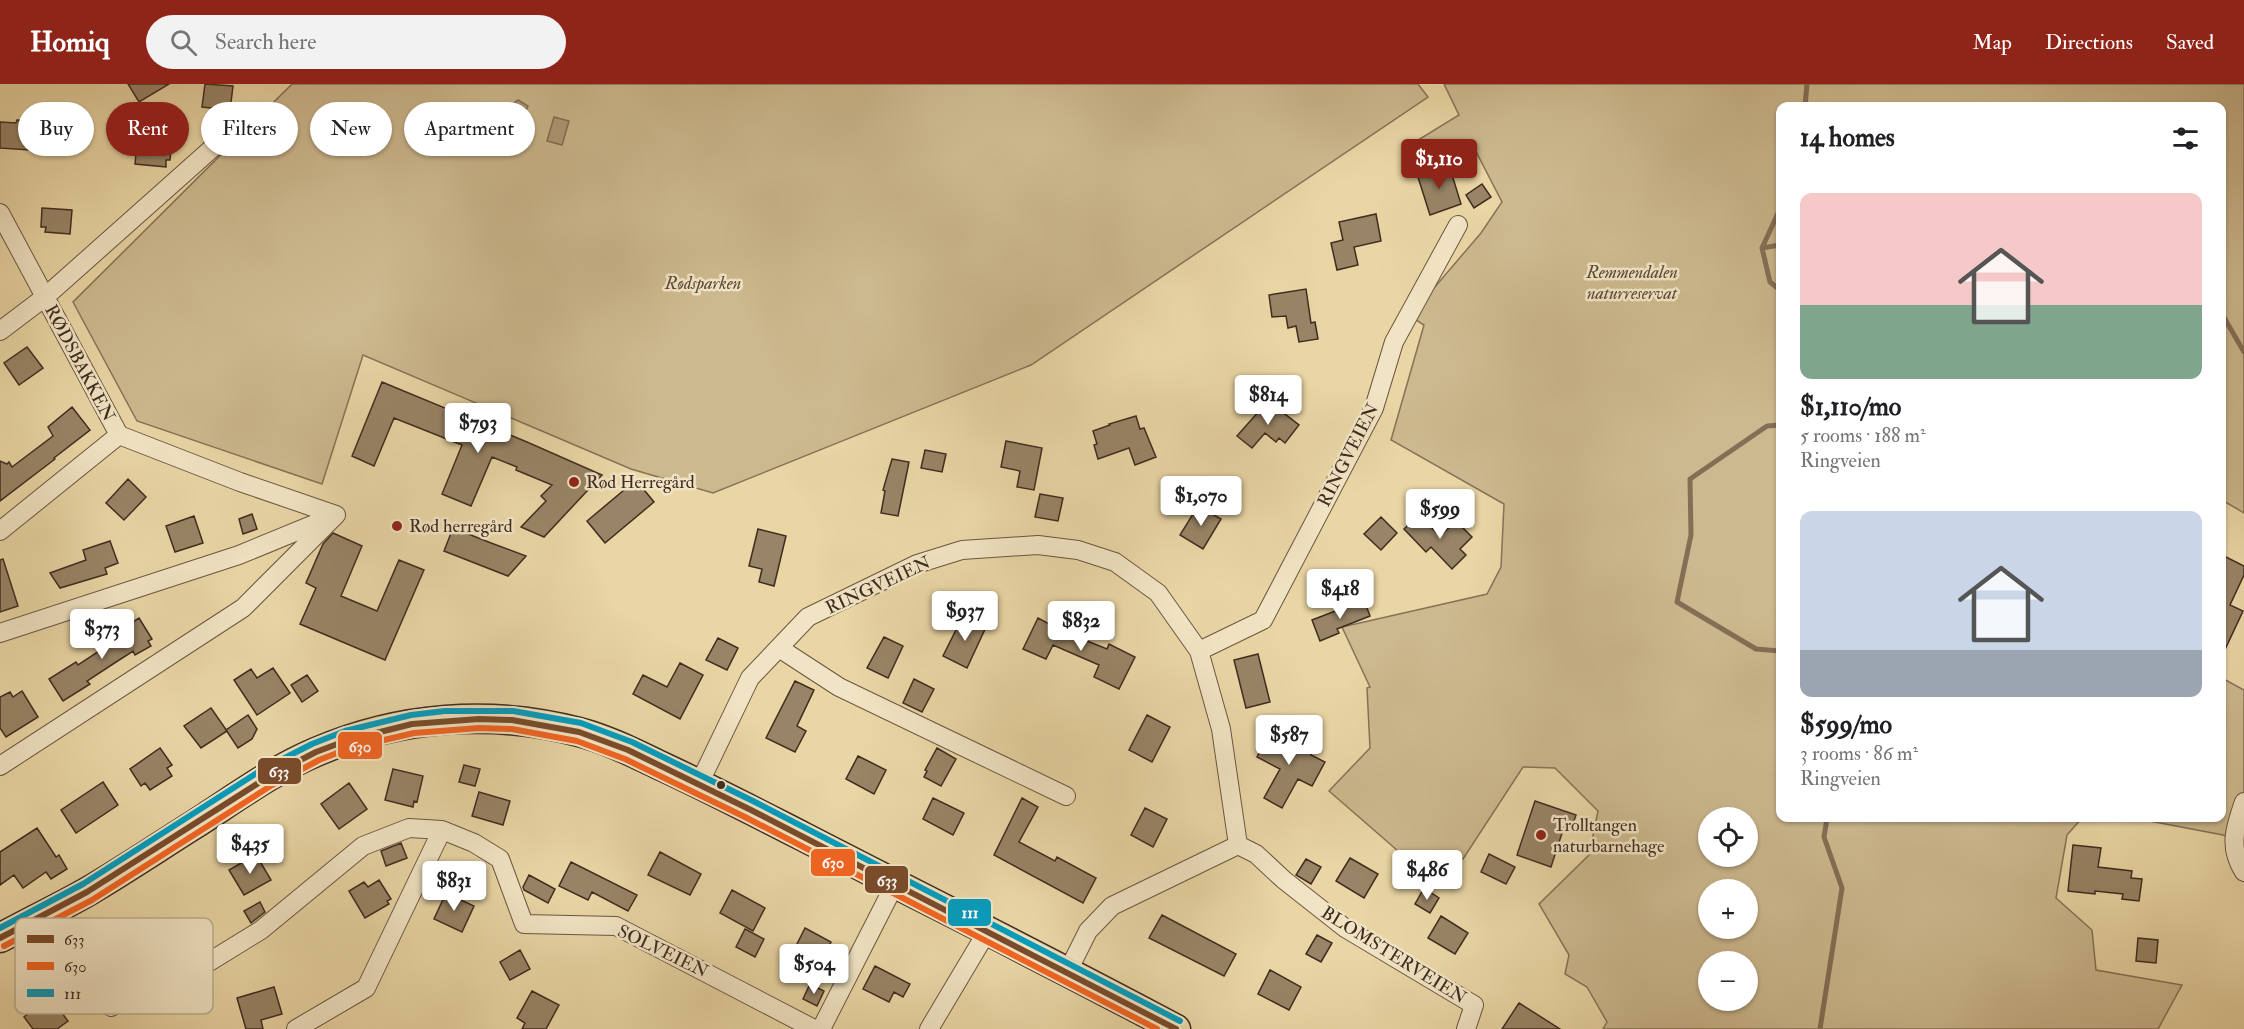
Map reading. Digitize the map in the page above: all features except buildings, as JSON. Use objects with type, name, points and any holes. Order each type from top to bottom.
[{"type":"highway","points":[[38,918],[86,893],[249,787],[315,752],[381,730],[418,723],[468,718],[508,719],[580,732],[612,743],[699,784],[988,930],[1176,1029]]},
{"type":"highway","points":[[0,938],[15,930]]},
{"type":"street","points":[[0,331],[45,297],[203,156]]},
{"type":"street","name":"RØDSBAKKEN","points":[[0,213],[119,435],[336,515]]},
{"type":"street","name":"RINGVEIEN","points":[[1199,651],[1263,620],[1374,408],[1394,342],[1458,225]]},
{"type":"street","points":[[0,531],[119,435]]},
{"type":"street","points":[[0,633],[239,555],[336,515]]},
{"type":"street","points":[[0,766],[243,608],[336,515]]},
{"type":"street","name":"RINGVEIEN","points":[[699,784],[750,678],[808,617],[916,564],[962,550],[1038,545],[1078,550],[1115,562],[1158,593],[1199,651],[1221,729],[1238,844]]},
{"type":"street","points":[[779,648],[839,687],[1066,796]]},
{"type":"street","points":[[2244,802],[2234,829],[2238,863],[2244,872]]},
{"type":"street","points":[[213,960],[261,930],[363,846],[409,828],[442,830],[366,988],[296,1029]]},
{"type":"street","name":"SOLVEIEN","points":[[442,830],[474,843],[500,859],[525,924],[616,926],[814,1029]]},
{"type":"street","points":[[1068,971],[1088,931],[1112,906],[1238,844]]},
{"type":"street","name":"BLOMSTERVEIEN","points":[[1238,844],[1257,854],[1284,880],[1345,928],[1474,1005],[1466,1029]]},
{"type":"street","points":[[821,1029],[895,884]]},
{"type":"street","points":[[929,1029],[988,930]]},
{"type":"green space","name":"Rødsparken","points":[[292,84],[1418,84],[1428,97],[1031,365],[713,493],[631,469],[363,355],[322,484],[137,421],[73,302],[220,156],[298,156],[298,102],[274,102]]},
{"type":"green space","name":"Remmendalen naturreservat","points":[[1444,84],[2244,84],[2244,513],[2226,502],[2226,102],[1776,102],[1776,822],[2078,822],[2067,835],[2056,898],[2092,930],[2096,970],[2182,985],[2158,1029],[1603,1029],[1607,1022],[1587,987],[1565,974],[1569,955],[1539,904],[1589,855],[1598,811],[1555,768],[1523,767],[1463,859],[1413,864],[1329,791],[1370,748],[1367,688],[1370,687],[1342,627],[1487,594],[1501,567],[1504,504],[1391,440],[1424,325],[1410,316],[1481,233],[1502,202],[1471,142],[1418,140],[1459,115]]},
{"type":"green space","points":[[2226,680],[2244,690],[2244,844],[2223,835],[2155,822],[2226,822]]},
{"type":"shaded area","points":[[554,117],[569,121],[562,145],[547,141]]},
{"type":"waterway","points":[[1805,102],[1807,84]]},
{"type":"waterway","points":[[1776,218],[1762,248],[1770,282],[1776,287]]},
{"type":"waterway","points":[[1762,248],[1776,246]]},
{"type":"waterway","points":[[2226,321],[2244,352]]},
{"type":"waterway","points":[[1776,425],[1767,426],[1690,479],[1691,535],[1677,602],[1756,649],[1776,651]]},
{"type":"waterway","points":[[1820,1029],[1842,888],[1824,837],[1826,822]]},
{"type":"transit line","name":"111","points":[[19,918],[83,884],[263,769],[312,744],[345,731],[411,715],[445,711],[513,711],[581,723],[632,742],[753,801],[1180,1021]]},
{"type":"transit line","name":"633","points":[[38,918],[87,892],[268,777],[316,752],[348,740],[412,724],[479,719],[512,720],[579,732],[628,750],[749,809],[1176,1029]]},
{"type":"transit line","name":"630","points":[[58,918],[92,900],[272,785],[319,760],[350,748],[414,733],[479,728],[512,729],[577,741],[625,759],[745,817],[1157,1029]]},
{"type":"transit line","name":"111","points":[[0,928],[15,920]]},
{"type":"transit line","name":"633","points":[[0,938],[15,930]]},
{"type":"transit line","name":"630","points":[[4,946],[15,940]]},
{"type":"place","name":"Rød Herregård","points":[[574,482]]},
{"type":"place","name":"Rød herregård","points":[[397,526]]},
{"type":"place","name":"Trolltangen naturbarnehage","points":[[1541,835]]}]
